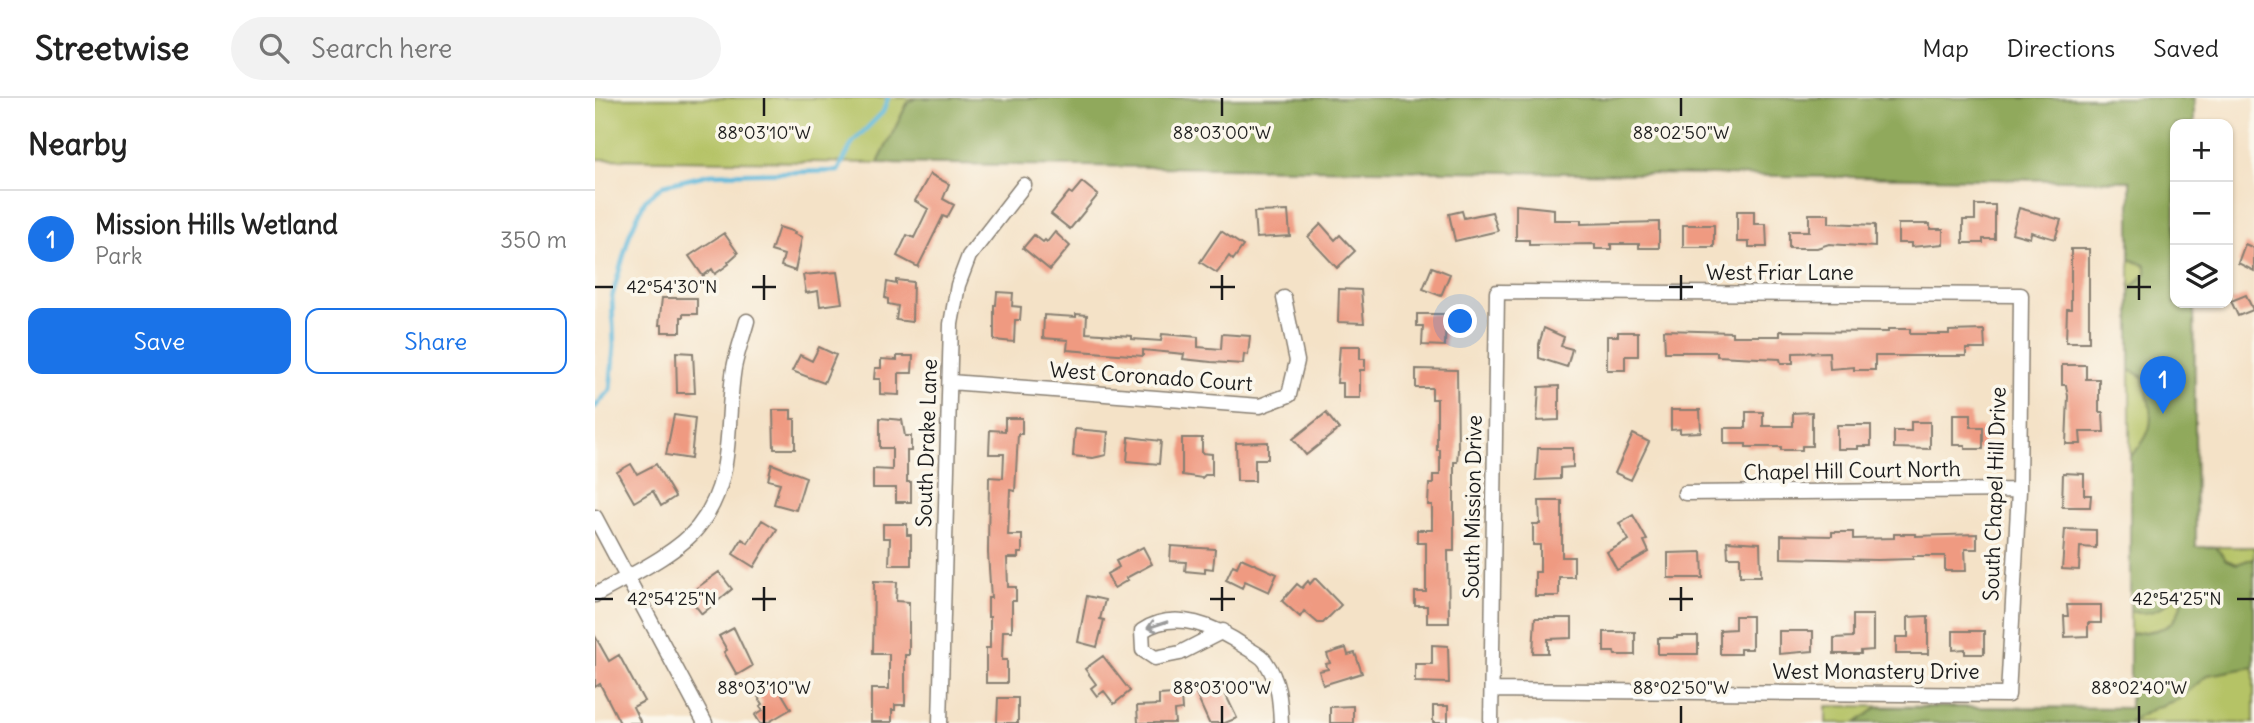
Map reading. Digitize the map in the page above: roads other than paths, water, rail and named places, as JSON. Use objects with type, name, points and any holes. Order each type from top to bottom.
[{"type":"street","name":"South Drake Lane","points":[[940,723],[951,324],[958,285],[969,256],[1024,185]]},
{"type":"street","name":"West Friar Lane","points":[[1497,292],[2021,295]]},
{"type":"street","name":"South Mission Drive","points":[[1491,723],[1497,292]]},
{"type":"street","name":"South Chapel Hill Drive","points":[[2008,695],[2019,490],[2021,295]]},
{"type":"street","name":"West Coronado Court","points":[[950,382],[1260,406],[1289,395],[1297,360],[1284,298]]},
{"type":"street","points":[[595,595],[678,546],[698,528],[715,499],[723,479],[728,454],[734,367],[747,321]]},
{"type":"street","name":"Chapel Hill Court North","points":[[1685,493],[2019,490]]},
{"type":"street","points":[[595,517],[705,723]]},
{"type":"street","points":[[1223,631],[1180,653],[1155,658],[1143,650],[1142,631],[1154,623],[1180,620],[1223,631],[1264,659],[1280,690],[1281,723]]},
{"type":"street","name":"West Monastery Drive","points":[[1492,690],[2008,695]]},
{"type":"waterway","points":[[595,407],[610,390],[614,346],[612,297],[630,233],[645,200],[664,185],[710,174],[838,171],[853,142],[883,112],[888,98]]},
{"type":"place","name":"Mission Hills Wetland","points":[[2163,414]]}]
